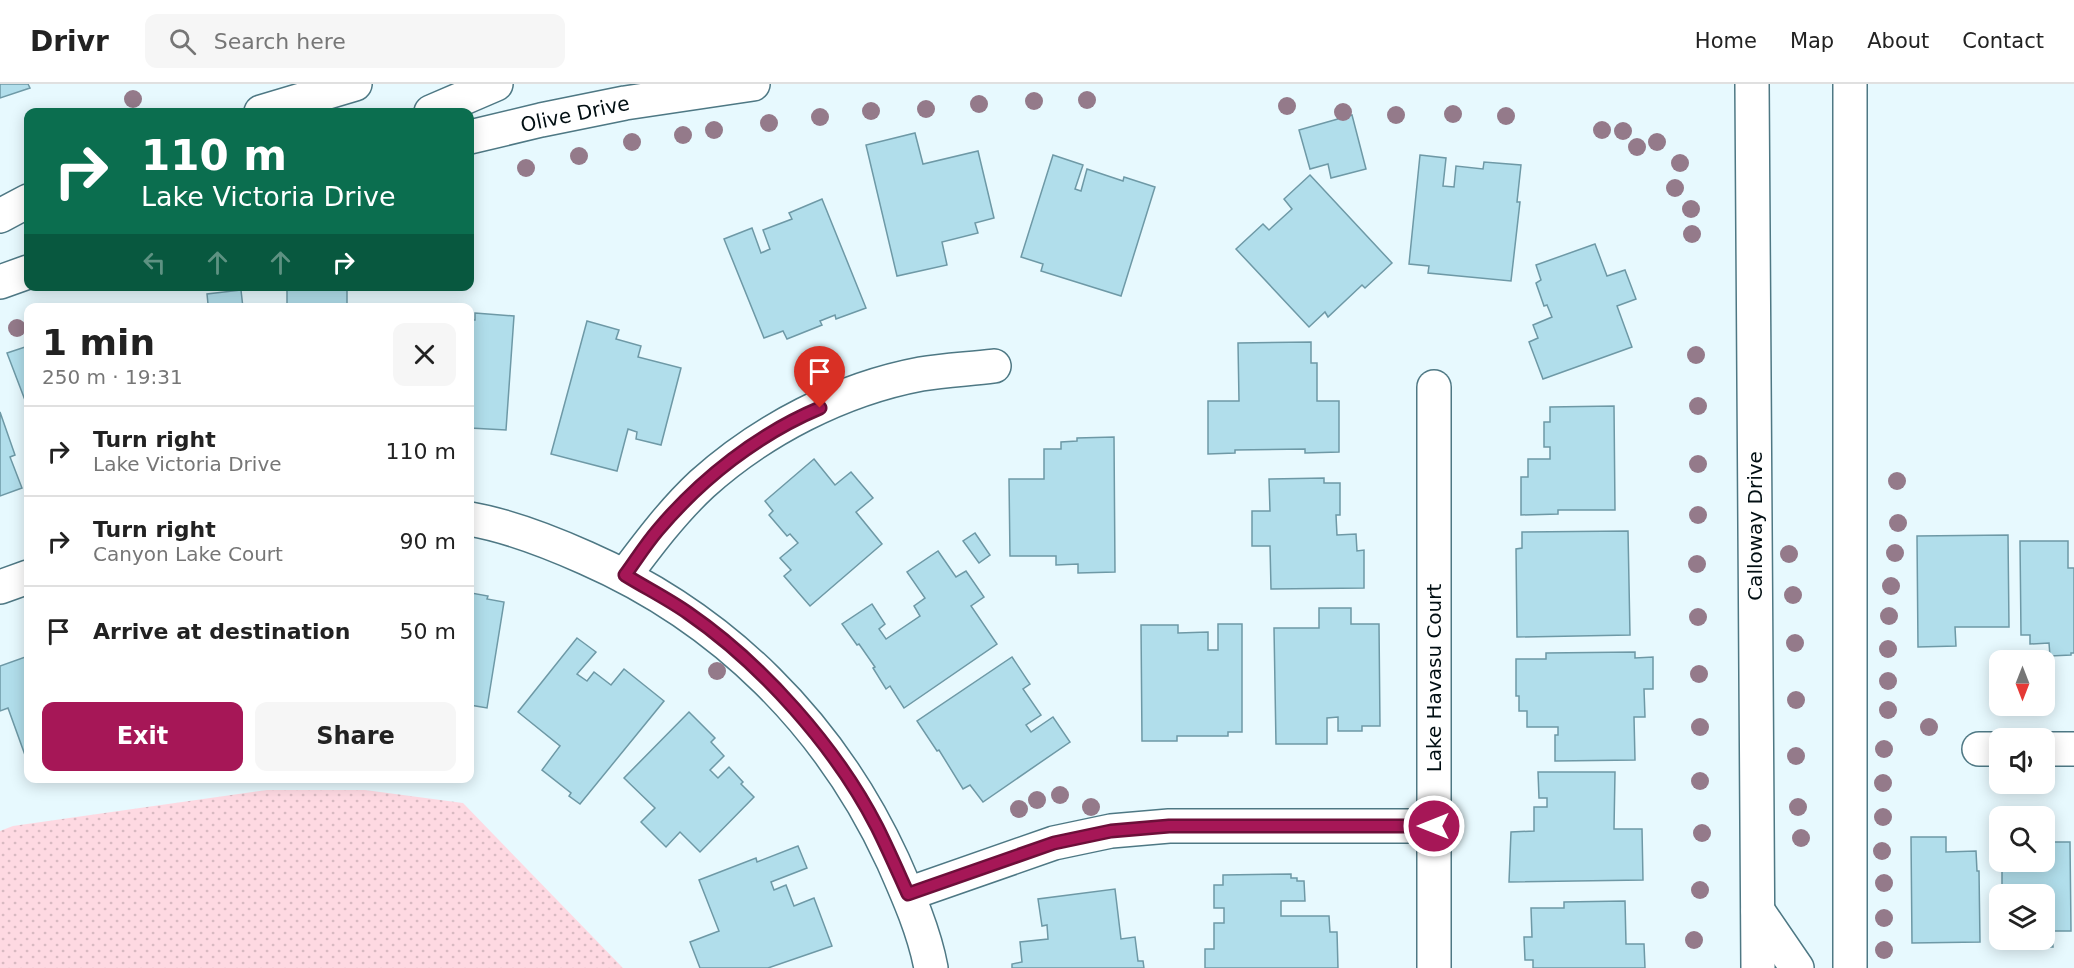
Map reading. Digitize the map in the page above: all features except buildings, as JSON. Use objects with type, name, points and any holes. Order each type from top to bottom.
[{"type":"main road","points":[[274,108],[355,84]]},
{"type":"main road","points":[[441,108],[495,84]]},
{"type":"main road","name":"Olive Drive","points":[[474,136],[625,103],[753,84]]},
{"type":"main road","name":"Calloway Drive","points":[[1752,84],[1758,968]]},
{"type":"main road","points":[[1850,84],[1850,968]]},
{"type":"main road","points":[[0,201],[24,193]]},
{"type":"main road","points":[[0,216],[24,203]]},
{"type":"main road","points":[[0,282],[24,273]]},
{"type":"main road","points":[[625,575],[658,530],[702,484],[753,445],[800,416],[859,391],[920,375],[994,366]]},
{"type":"main road","name":"Lake Havasu Court","points":[[1434,387],[1434,968]]},
{"type":"main road","points":[[474,520],[548,541],[625,575],[688,613],[705,626],[738,653],[792,705],[838,763],[877,826],[908,894],[931,968]]},
{"type":"main road","points":[[0,587],[24,578]]},
{"type":"main road","points":[[2055,748],[2074,748]]},
{"type":"main road","points":[[908,894],[1054,843],[1111,831],[1169,826],[1434,826]]},
{"type":"main road","points":[[1758,911],[1797,968]]},
{"type":"shaded area","points":[[267,790],[365,790],[463,803],[623,968],[0,968],[0,831],[13,826]]},
{"type":"route","points":[[820,408],[800,416],[753,445],[702,484],[658,530],[625,575],[688,613],[705,626],[738,653],[792,705],[838,763],[877,826],[908,894],[1054,843],[1111,831],[1169,826],[1434,826]]}]
